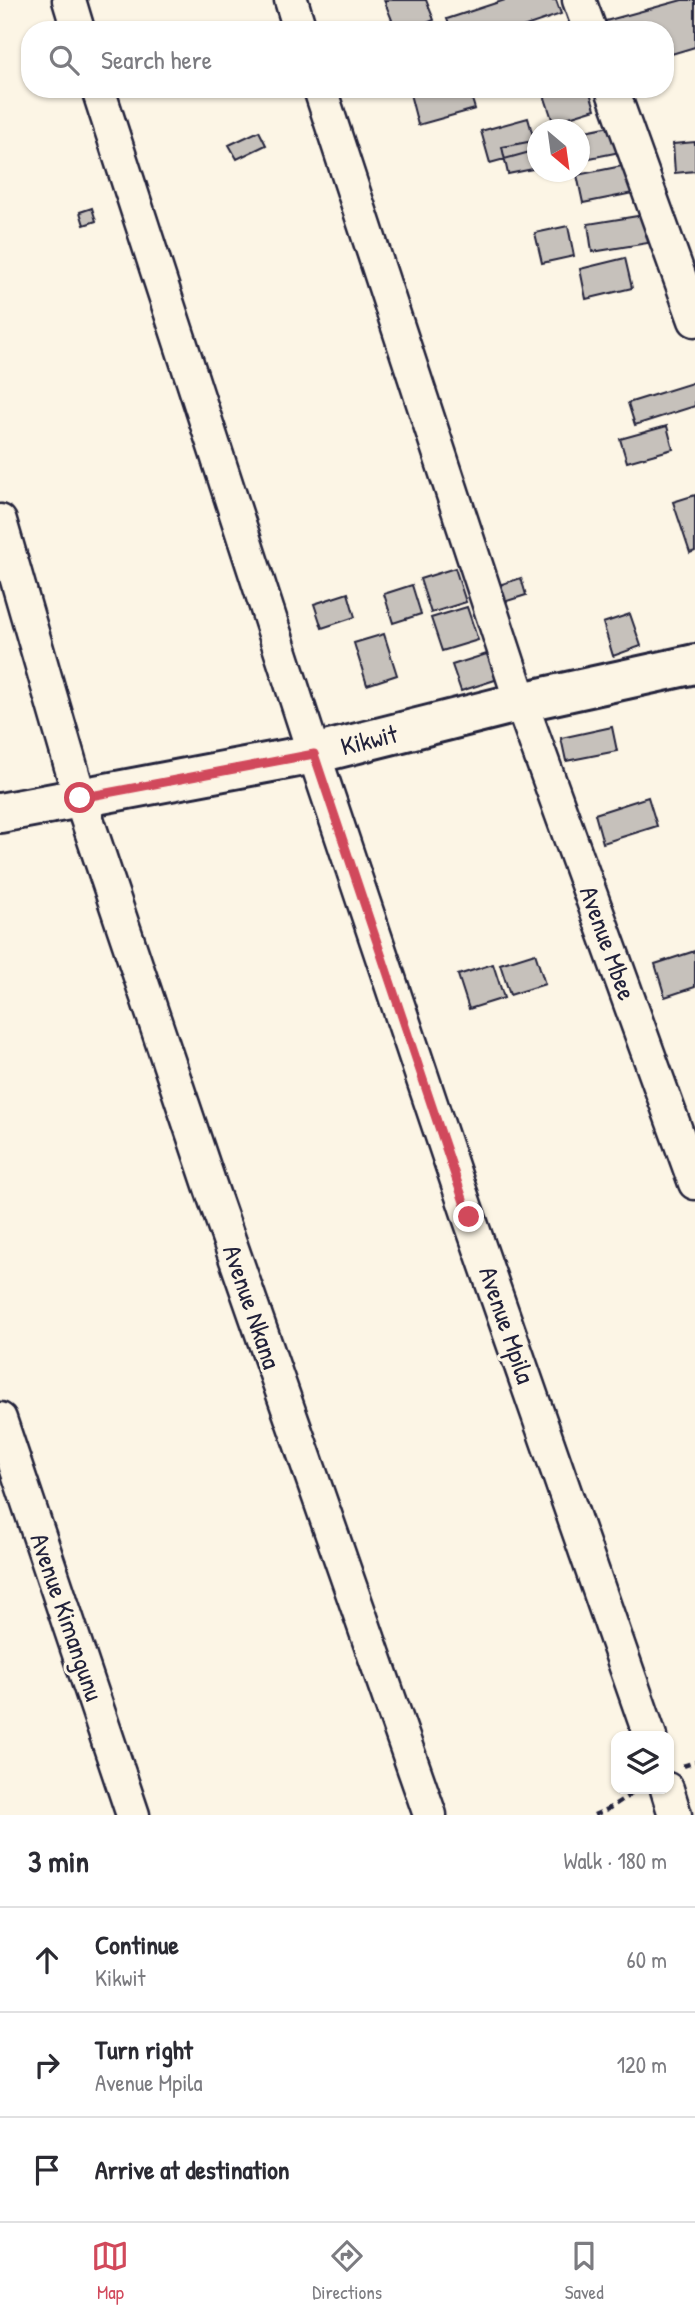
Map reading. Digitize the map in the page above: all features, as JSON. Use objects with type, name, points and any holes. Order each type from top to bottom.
[{"type":"main road","name":"Kikwit","points":[[0,814],[314,754],[521,702],[695,664]]},
{"type":"street","points":[[69,0],[75,21]]},
{"type":"street","points":[[291,0],[297,21]]},
{"type":"street","points":[[579,0],[587,21]]},
{"type":"street","name":"Avenue Mpila","points":[[101,98],[314,754],[469,1217],[648,1731]]},
{"type":"street","name":"Avenue Mbee","points":[[323,98],[521,702],[695,1183]]},
{"type":"street","points":[[615,98],[695,320]]},
{"type":"street","name":"Avenue Nkana","points":[[0,521],[80,798],[212,1191],[430,1815]]},
{"type":"street","name":"Avenue Kimangunu","points":[[0,1419],[133,1815]]},
{"type":"street","points":[[669,1794],[676,1815]]},
{"type":"path","points":[[594,1815],[631,1794]]},
{"type":"building","points":[[384,0],[426,0],[434,20],[432,21],[392,21]]},
{"type":"building","points":[[505,0],[556,0],[561,14],[540,21],[447,19]]},
{"type":"building","points":[[682,0],[695,0],[695,47],[674,53],[674,21],[606,21]]},
{"type":"building","points":[[411,98],[472,98],[475,109],[418,125]]},
{"type":"building","points":[[545,98],[592,98],[595,109],[563,119],[552,119]]},
{"type":"building","points":[[528,118],[527,153],[490,163],[481,131]]},
{"type":"building","points":[[615,125],[620,152],[590,158],[590,130]]},
{"type":"building","points":[[259,131],[266,145],[237,159],[229,145]]},
{"type":"building","points":[[527,142],[527,170],[508,174],[502,147]]},
{"type":"building","points":[[695,142],[695,171],[675,173],[673,144]]},
{"type":"building","points":[[627,165],[633,193],[583,203],[578,182],[590,182],[590,172]]},
{"type":"building","points":[[92,208],[96,221],[84,225],[80,212]]},
{"type":"building","points":[[644,215],[648,243],[592,252],[588,224]]},
{"type":"building","points":[[568,226],[574,256],[542,263],[535,233]]},
{"type":"building","points":[[625,258],[632,288],[586,299],[580,269]]},
{"type":"building","points":[[695,382],[695,406],[635,425],[628,403]]},
{"type":"building","points":[[667,426],[673,449],[627,462],[620,439]]},
{"type":"building","points":[[695,495],[695,551],[690,553],[673,502]]},
{"type":"building","points":[[455,568],[466,602],[431,613],[420,579]]},
{"type":"building","points":[[521,578],[526,595],[504,602],[499,585]]},
{"type":"building","points":[[412,585],[421,614],[393,623],[384,594]]},
{"type":"building","points":[[348,593],[355,617],[322,628],[314,604]]},
{"type":"building","points":[[467,607],[478,640],[442,651],[431,618]]},
{"type":"building","points":[[630,614],[641,646],[613,656],[603,623]]},
{"type":"building","points":[[384,634],[397,675],[367,685],[354,643]]},
{"type":"building","points":[[490,653],[498,679],[461,691],[452,665]]},
{"type":"building","points":[[612,727],[617,751],[566,761],[561,738]]},
{"type":"building","points":[[648,797],[657,826],[603,843],[595,814]]},
{"type":"building","points":[[695,951],[695,987],[665,997],[655,964]]},
{"type":"building","points":[[535,953],[545,984],[510,995],[500,964]]},
{"type":"building","points":[[493,964],[504,998],[469,1009],[458,975]]},
{"type":"route","points":[[80,798],[314,754],[469,1217]]}]
